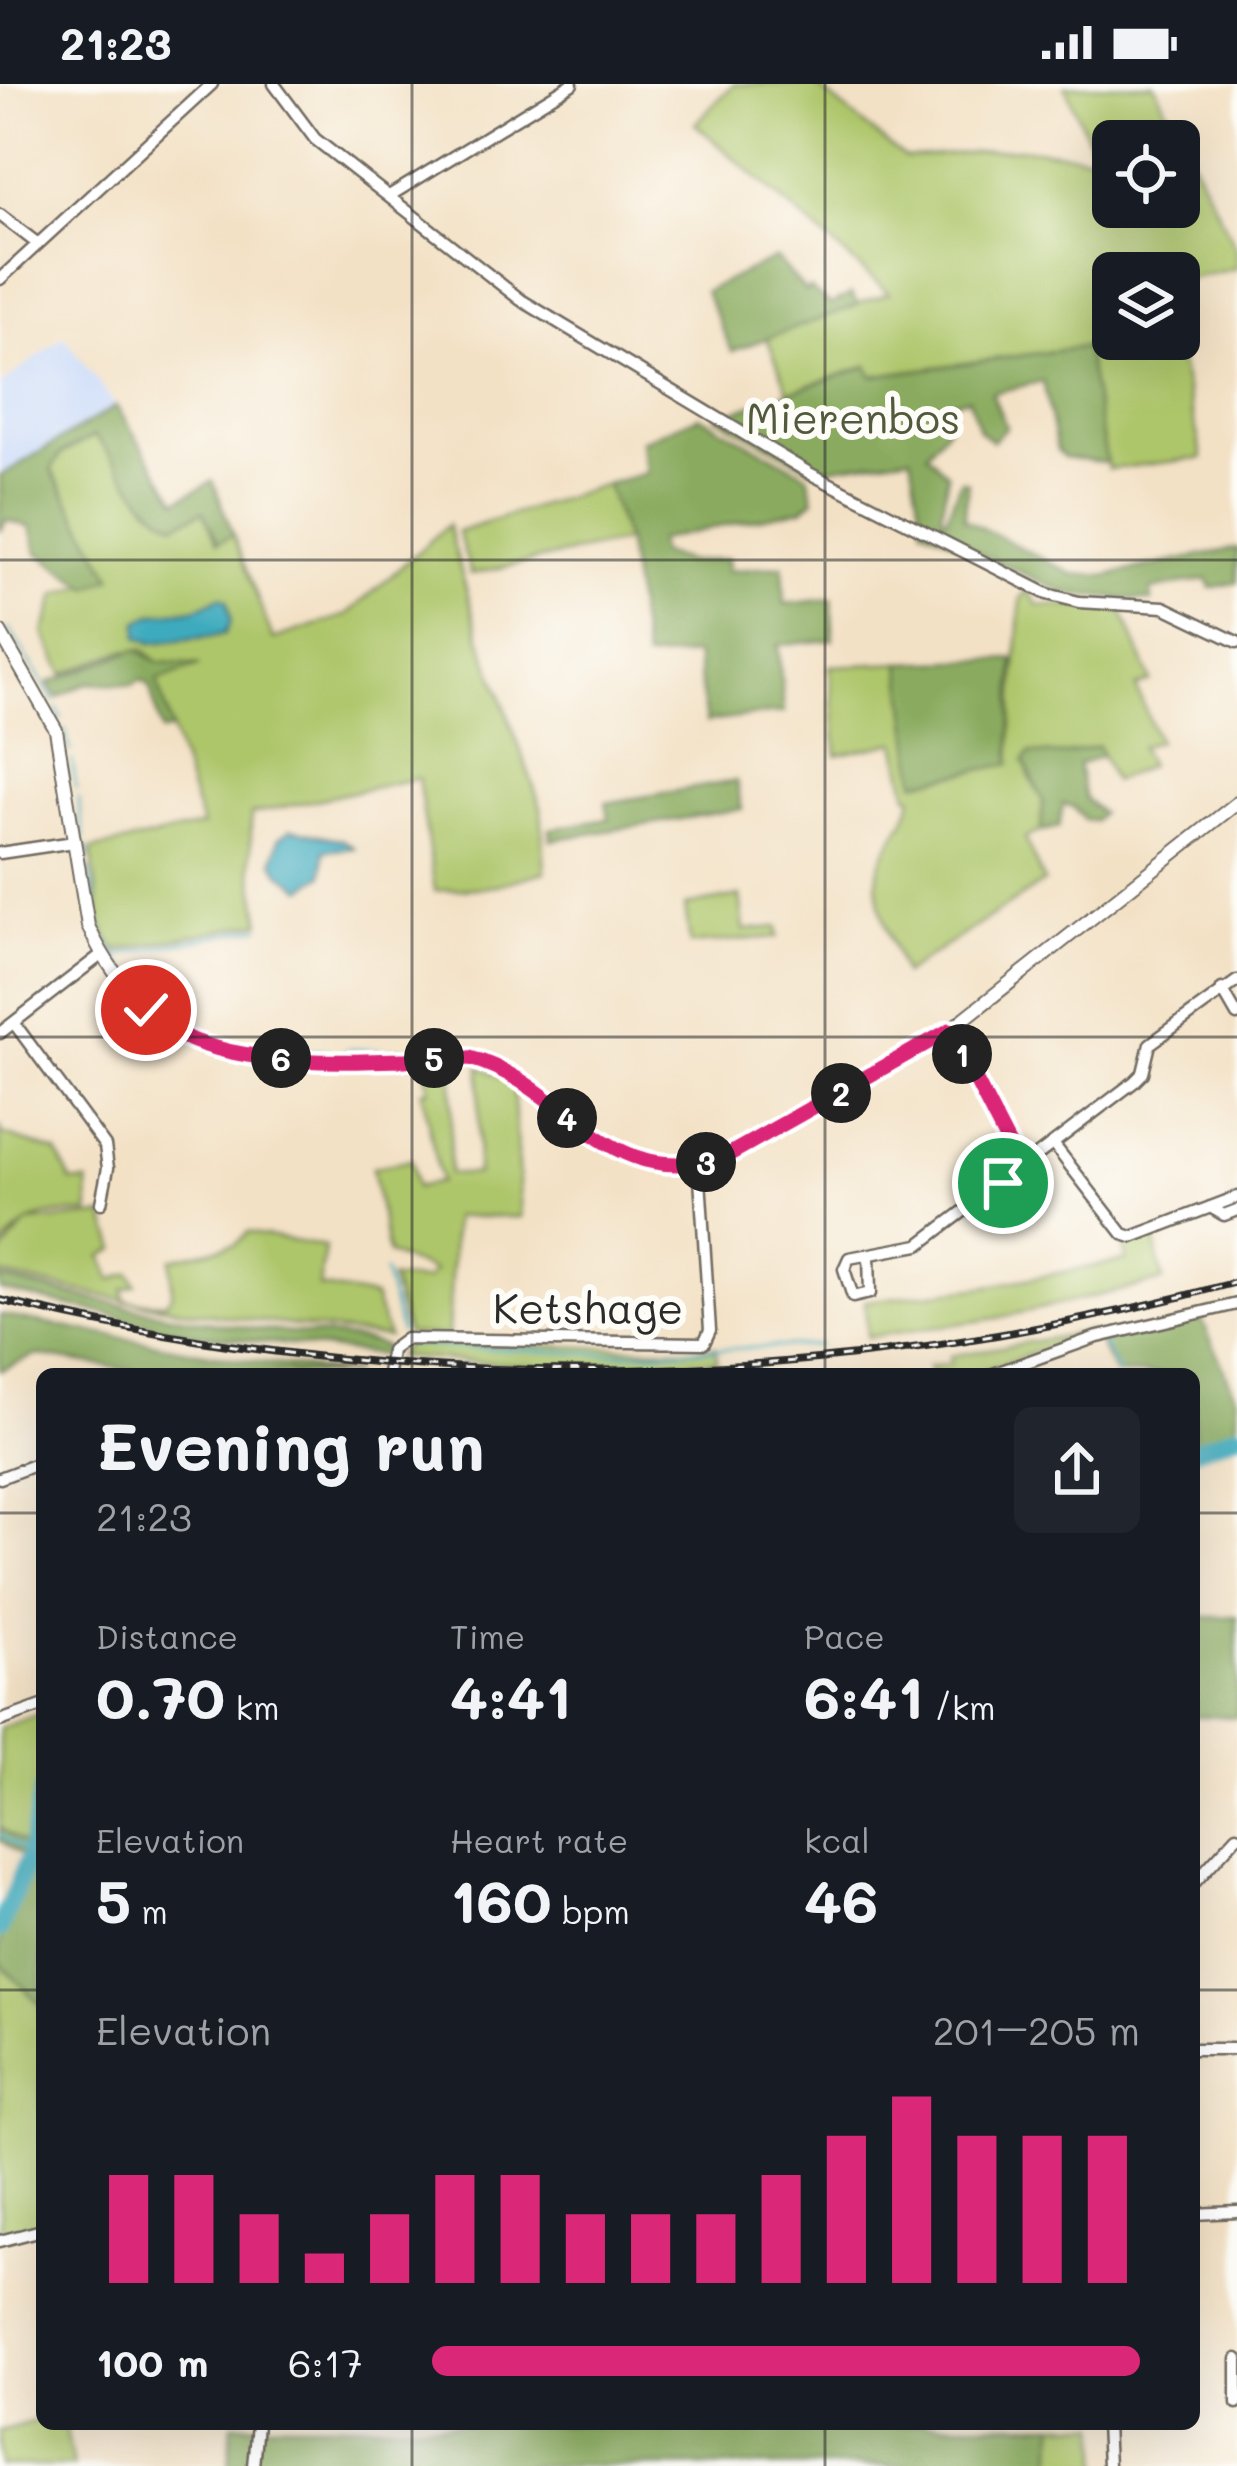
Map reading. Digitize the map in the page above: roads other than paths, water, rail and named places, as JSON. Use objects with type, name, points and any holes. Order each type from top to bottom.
[{"type":"street","points":[[0,279],[212,84]]},
{"type":"street","points":[[274,84],[315,139],[491,279],[656,386],[811,474],[1046,594],[1079,602],[1164,607],[1237,642]]},
{"type":"street","points":[[389,196],[572,84]]},
{"type":"street","points":[[0,215],[38,244]]},
{"type":"street","points":[[656,386],[677,379]]},
{"type":"street","points":[[0,632],[56,730],[88,926],[101,955],[150,1016],[193,1041],[267,1058],[470,1058],[522,1079],[610,1150],[646,1161],[699,1164],[758,1140],[950,1030],[1237,803]]},
{"type":"street","points":[[0,853],[74,842]]},
{"type":"street","points":[[0,1033],[101,955]]},
{"type":"street","points":[[869,1255],[919,1245],[1054,1145],[1143,1073],[1150,1044],[1237,981]]},
{"type":"street","points":[[1222,989],[1237,1016]]},
{"type":"street","points":[[14,1023],[105,1146],[108,1168],[101,1203]]},
{"type":"street","points":[[950,1030],[1021,1169]]},
{"type":"street","points":[[1054,1145],[1123,1234],[1132,1237],[1237,1197]]},
{"type":"street","name":"Ketshage","points":[[389,1368],[391,1350],[406,1339],[704,1343],[710,1330],[699,1164]]},
{"type":"street","points":[[1210,1207],[1224,1215],[1237,1210]]},
{"type":"street","points":[[1010,1368],[1094,1338],[1237,1304]]},
{"type":"street","points":[[0,1478],[36,1464]]},
{"type":"street","points":[[0,1721],[36,1708]]},
{"type":"street","points":[[1200,1876],[1237,1836]]},
{"type":"street","points":[[1200,2049],[1237,2049]]},
{"type":"street","points":[[1200,2214],[1237,2212]]},
{"type":"street","points":[[0,2240],[36,2231]]},
{"type":"street","points":[[1237,2359],[1237,2403]]},
{"type":"street","points":[[253,2466],[256,2430]]},
{"type":"street","points":[[1106,2430],[1108,2466]]},
{"type":"water","points":[[220,597],[227,600],[231,621],[225,634],[152,643],[139,638],[138,622],[198,608]]},
{"type":"water","points":[[291,829],[343,840],[354,848],[324,851],[323,875],[303,889],[280,873],[273,861],[279,838]]},
{"type":"waterway","points":[[9,629],[54,701]]},
{"type":"waterway","points":[[57,709],[62,719]]},
{"type":"waterway","points":[[65,730],[70,751]]},
{"type":"waterway","points":[[72,761],[76,788]]},
{"type":"waterway","points":[[78,798],[84,837]]},
{"type":"waterway","points":[[86,846],[88,857]]},
{"type":"waterway","points":[[89,869],[101,933],[115,956],[260,927]]},
{"type":"waterway","points":[[116,957],[142,993]]},
{"type":"waterway","points":[[203,1035],[220,1040]]},
{"type":"waterway","points":[[229,1042],[247,1046]]},
{"type":"waterway","points":[[433,1050],[453,1049]]},
{"type":"waterway","points":[[268,1050],[329,1051]]},
{"type":"waterway","points":[[346,1050],[380,1050]]},
{"type":"waterway","points":[[389,1050],[415,1050]]},
{"type":"waterway","points":[[384,1272],[401,1332]]},
{"type":"waterway","points":[[1103,1344],[1115,1368]]},
{"type":"waterway","points":[[408,1345],[605,1354],[819,1345]]},
{"type":"waterway","points":[[1200,1448],[1237,1434]]},
{"type":"waterway","points":[[0,1929],[30,1854],[36,1822]]},
{"type":"waterway","points":[[0,1835],[30,1854]]},
{"type":"railway","points":[[664,1368],[775,1363],[930,1345],[1085,1318],[1237,1282]]},
{"type":"railway","points":[[0,1300],[153,1333],[308,1355],[463,1368]]},
{"type":"park label","name":"Mierenbos","points":[[853,419]]}]
